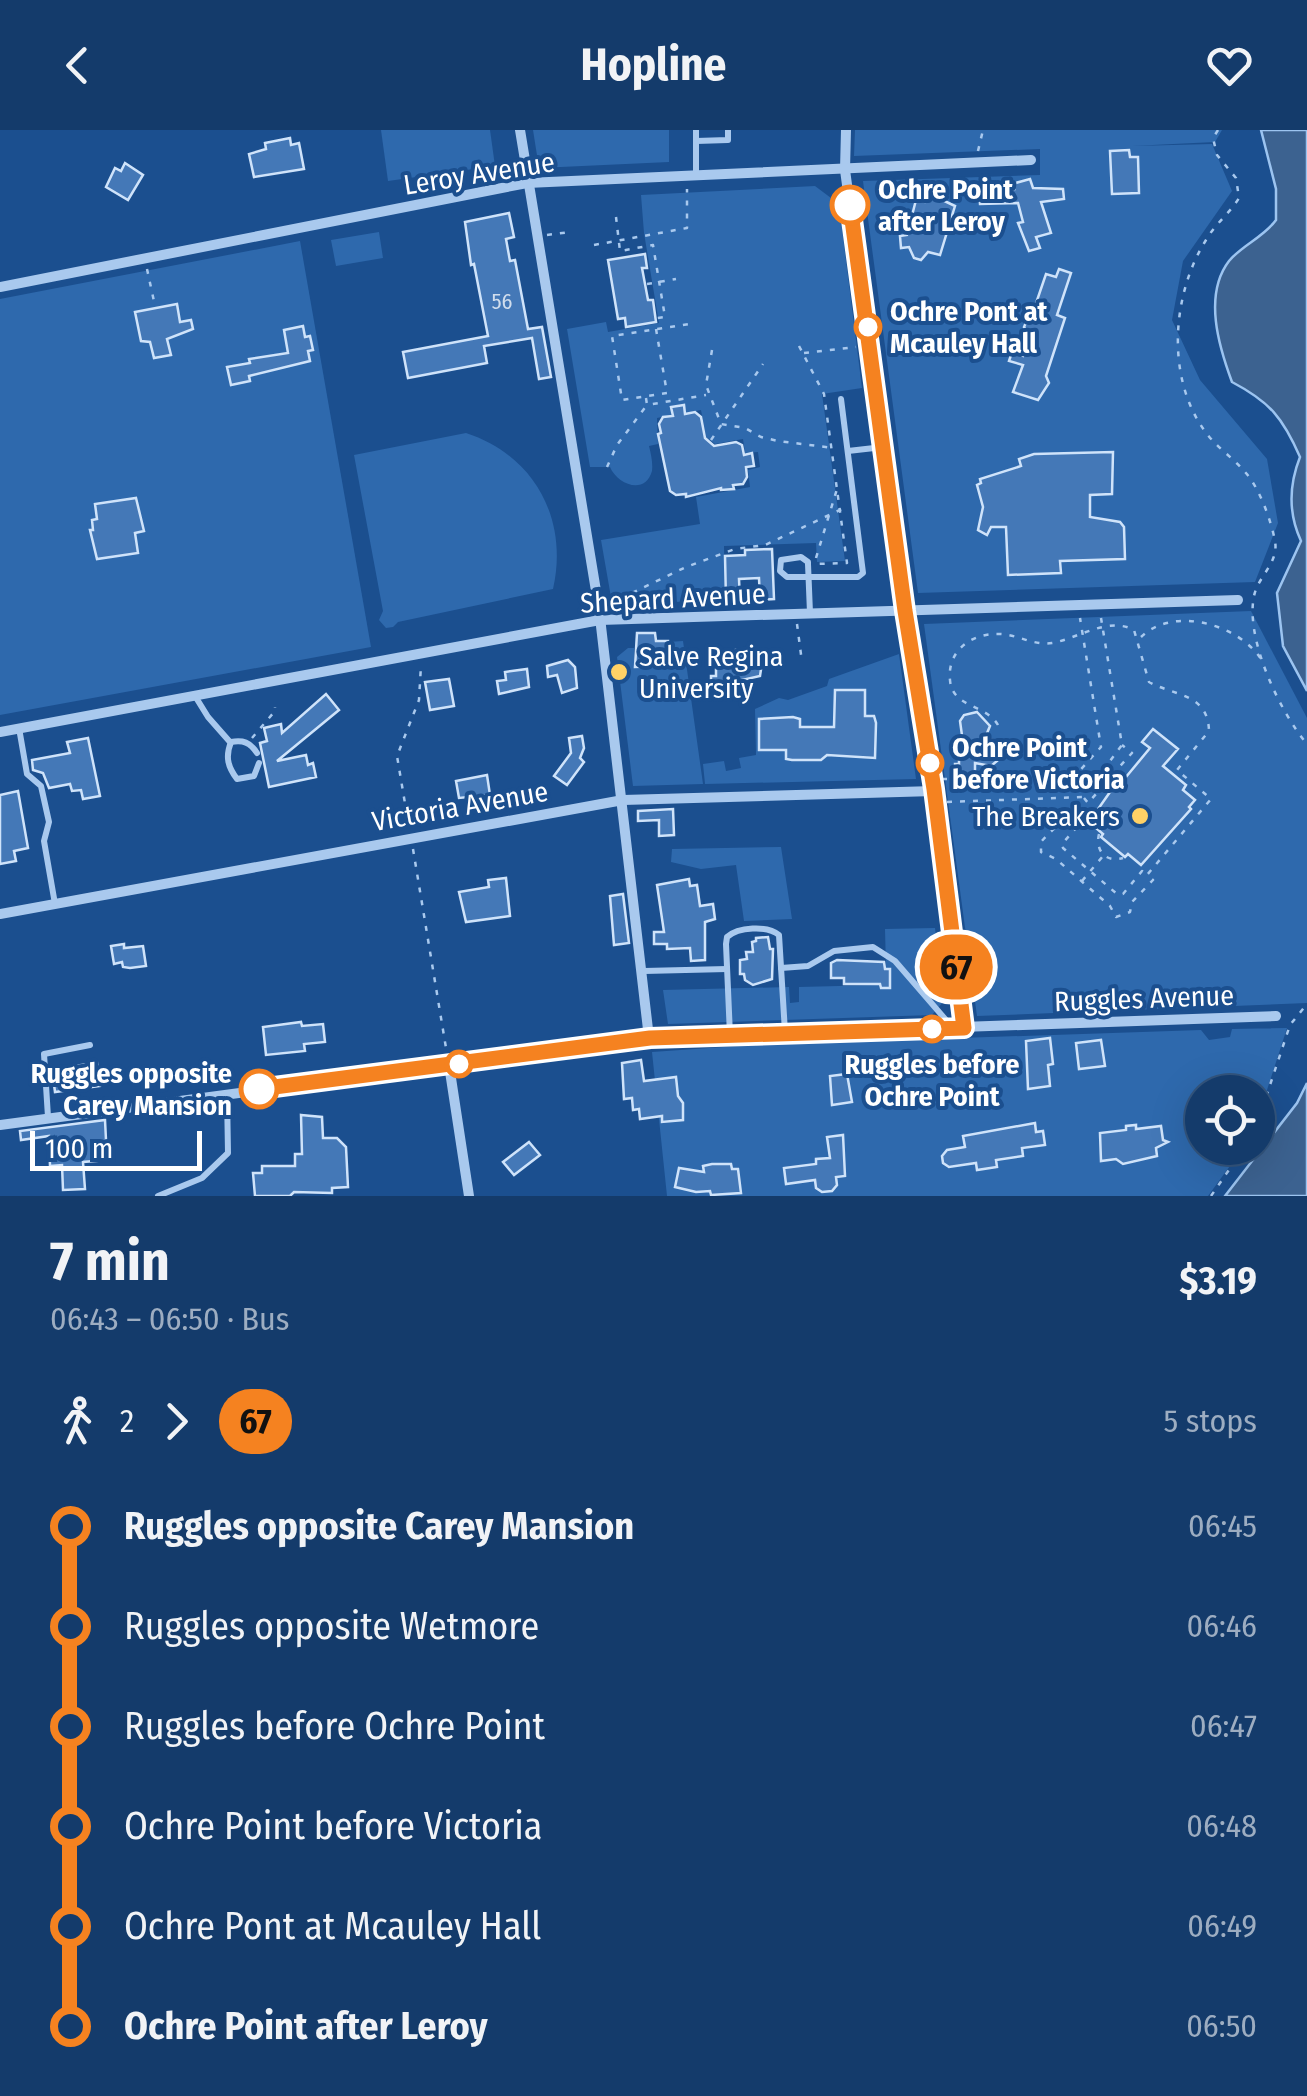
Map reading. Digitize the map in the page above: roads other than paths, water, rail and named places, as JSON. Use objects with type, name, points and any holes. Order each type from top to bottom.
[{"type":"street","points":[[520,130],[599,614],[650,1038]]},
{"type":"street","points":[[846,130],[845,170],[905,611],[934,791],[958,1028]]},
{"type":"street","name":"Leroy Avenue","points":[[0,287],[527,183],[1031,160]]},
{"type":"street","name":"Shepard Avenue","points":[[0,732],[599,614],[804,614],[1238,600]]},
{"type":"street","name":"Victoria Avenue","points":[[0,914],[623,800],[934,791]]},
{"type":"street","name":"Ruggles Avenue","points":[[0,1125],[650,1038],[1276,1016]]},
{"type":"street","points":[[449,1065],[469,1196]]},
{"type":"lane","points":[[692,177],[696,130]]},
{"type":"lane","points":[[696,142],[728,140],[728,130]]},
{"type":"lane","points":[[804,614],[809,577],[811,564],[801,556],[785,557],[780,571],[786,578],[809,577],[858,577],[863,573],[841,399]]},
{"type":"lane","points":[[848,451],[884,447]]},
{"type":"lane","points":[[195,696],[231,742],[247,742],[257,754]]},
{"type":"lane","points":[[19,728],[27,774],[41,786],[49,822],[44,841],[55,904]]},
{"type":"lane","points":[[231,742],[228,762],[237,779],[254,776],[259,764]]},
{"type":"lane","points":[[730,1035],[727,937],[730,933],[770,929],[779,935],[785,1034]]},
{"type":"lane","points":[[782,968],[808,966],[834,951],[872,947],[895,961],[958,1028]]},
{"type":"lane","points":[[644,971],[727,969]]},
{"type":"lane","points":[[48,1117],[44,1054],[90,1045]]},
{"type":"lane","points":[[158,1196],[202,1178],[228,1153],[227,1094]]},
{"type":"place","name":"Ochre Point after Leroy","points":[[850,205]]},
{"type":"place","name":"Ochre Pont at Mcauley Hall","points":[[868,327]]},
{"type":"place","name":"Salve Regina University","points":[[619,672]]},
{"type":"place","name":"Ochre Point before Victoria","points":[[930,763]]},
{"type":"place","name":"The Breakers","points":[[1140,816]]},
{"type":"place","name":"Ruggles before Ochre Point","points":[[932,1029]]},
{"type":"place","name":"Ruggles opposite Carey Mansion","points":[[259,1089]]}]
